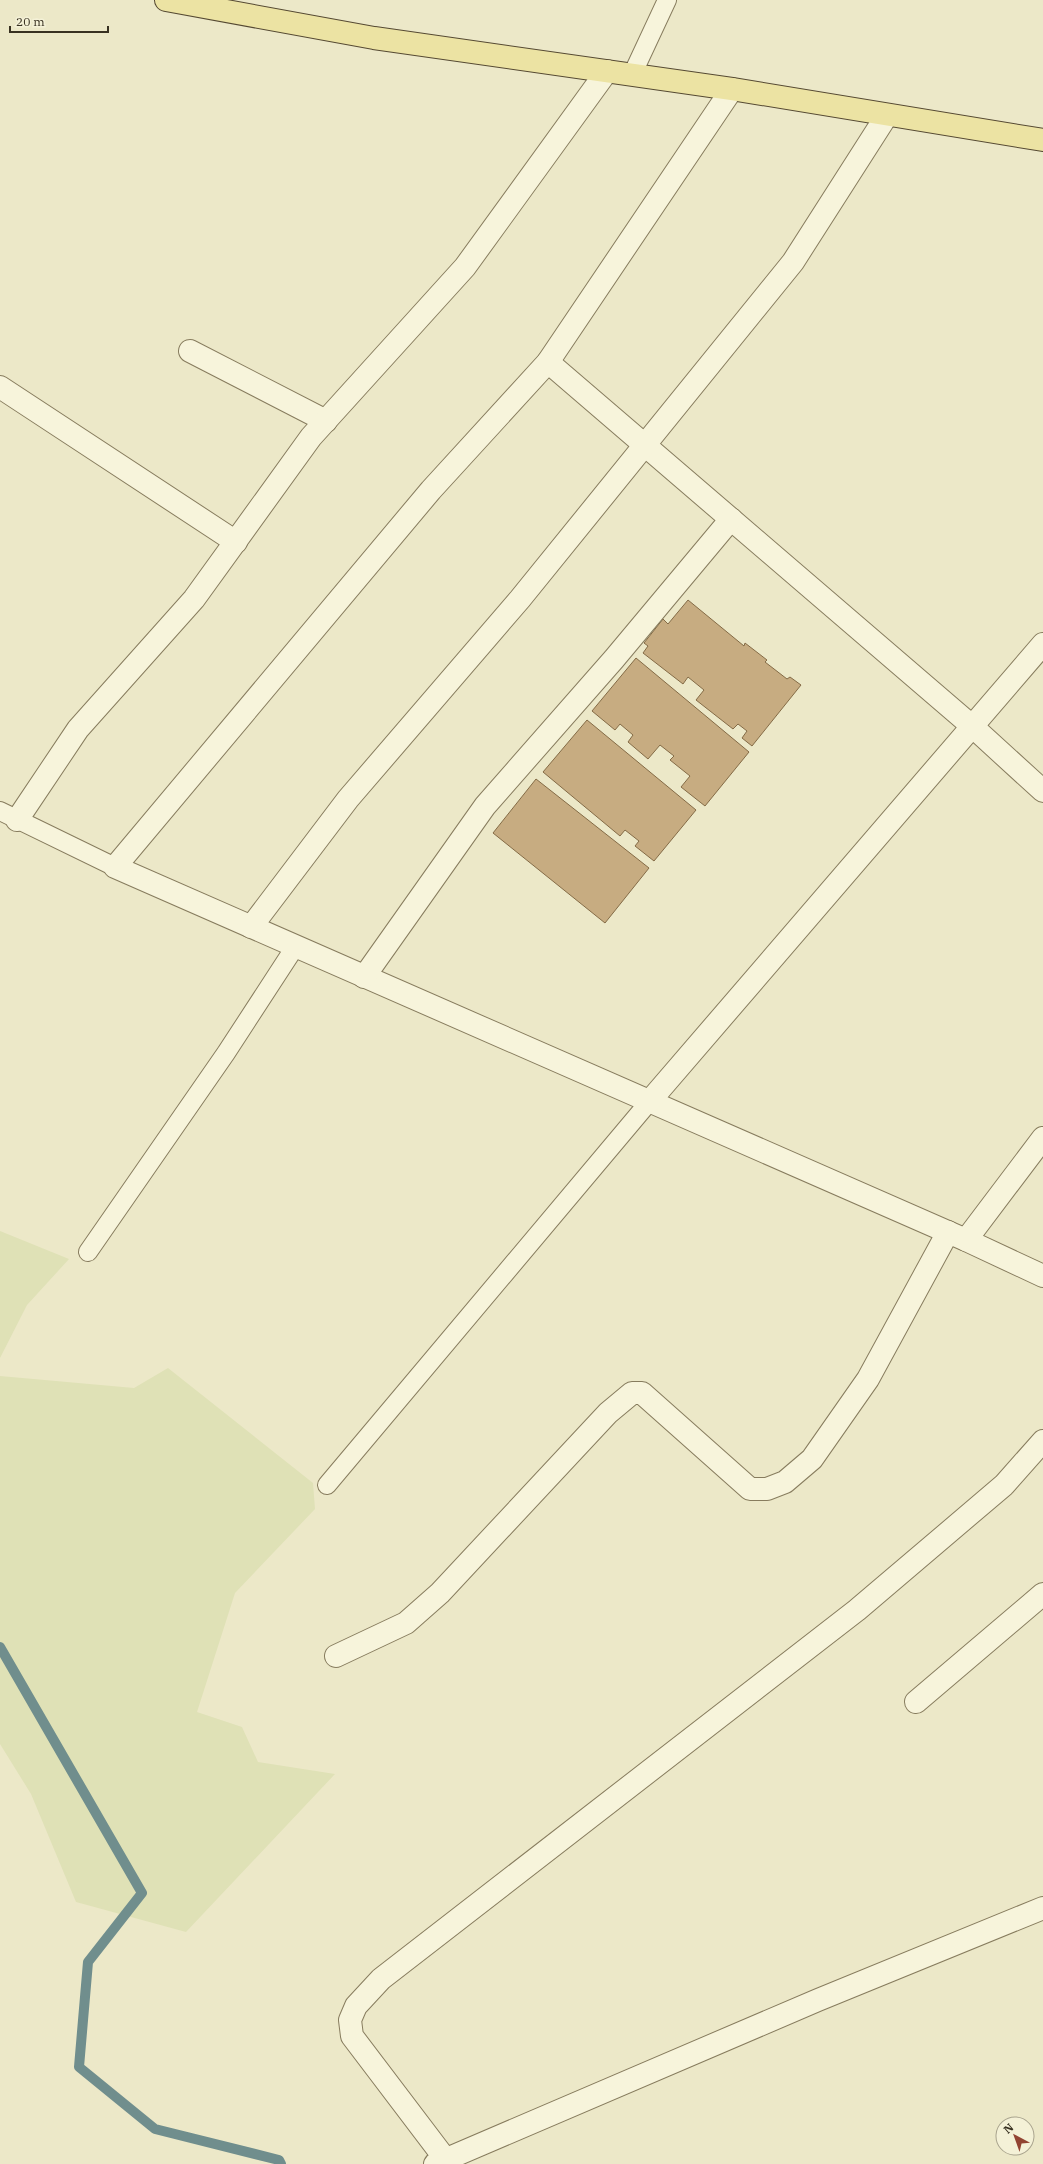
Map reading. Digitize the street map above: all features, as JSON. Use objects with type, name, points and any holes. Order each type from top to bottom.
[{"type":"main road","points":[[166,0],[374,38],[732,89],[1043,140]]},
{"type":"street","points":[[8,816],[78,729],[194,599],[311,437],[465,267],[607,71]]},
{"type":"street","points":[[732,89],[548,362],[431,490],[116,867],[295,947],[957,1236],[1043,1276]]},
{"type":"street","points":[[251,927],[348,799],[520,599],[793,262],[887,115]]},
{"type":"street","points":[[190,352],[326,421]]},
{"type":"street","points":[[548,362],[973,727],[1043,791]]},
{"type":"street","points":[[0,387],[236,542]]},
{"type":"street","points":[[364,977],[485,806],[614,659],[731,519]]},
{"type":"street","points":[[649,1102],[1043,644]]},
{"type":"street","points":[[336,1656],[406,1623],[440,1594],[608,1413],[632,1393],[642,1394],[750,1489],[767,1490],[785,1482],[812,1459],[868,1379],[957,1236],[1043,1138]]},
{"type":"street","points":[[1043,1441],[1004,1485],[857,1610],[381,1979],[356,2006],[350,2020],[352,2036],[440,2162],[818,2000],[1043,1908]]},
{"type":"street","points":[[916,1702],[1043,1594]]},
{"type":"lane","points":[[632,74],[667,0]]},
{"type":"lane","points":[[8,816],[116,867]]},
{"type":"lane","points":[[88,1252],[226,1053],[295,947]]},
{"type":"lane","points":[[327,1485],[649,1102]]},
{"type":"green space","points":[[0,1231],[69,1259],[27,1305],[0,1358]]},
{"type":"green space","points":[[168,1368],[313,1483],[315,1509],[235,1593],[197,1712],[242,1727],[258,1762],[335,1774],[186,1932],[76,1902],[31,1794],[0,1744],[0,1376],[134,1388]]},
{"type":"building","points":[[688,600],[744,646],[745,643],[767,660],[765,662],[787,679],[790,677],[801,685],[752,746],[742,738],[747,731],[738,724],[733,729],[696,700],[704,690],[688,677],[683,684],[643,653],[648,646],[644,643],[663,619],[668,624]]},
{"type":"building","points":[[636,658],[749,752],[705,806],[681,787],[690,776],[670,760],[674,756],[660,745],[648,759],[628,742],[633,735],[620,724],[615,730],[592,711]]},
{"type":"building","points":[[587,720],[696,810],[654,861],[635,846],[639,841],[625,830],[620,836],[543,772]]},
{"type":"building","points":[[536,779],[649,868],[605,923],[493,833]]},
{"type":"waterway","points":[[0,1647],[142,1893],[88,1962],[79,2067],[155,2129],[279,2160],[281,2164]]}]
